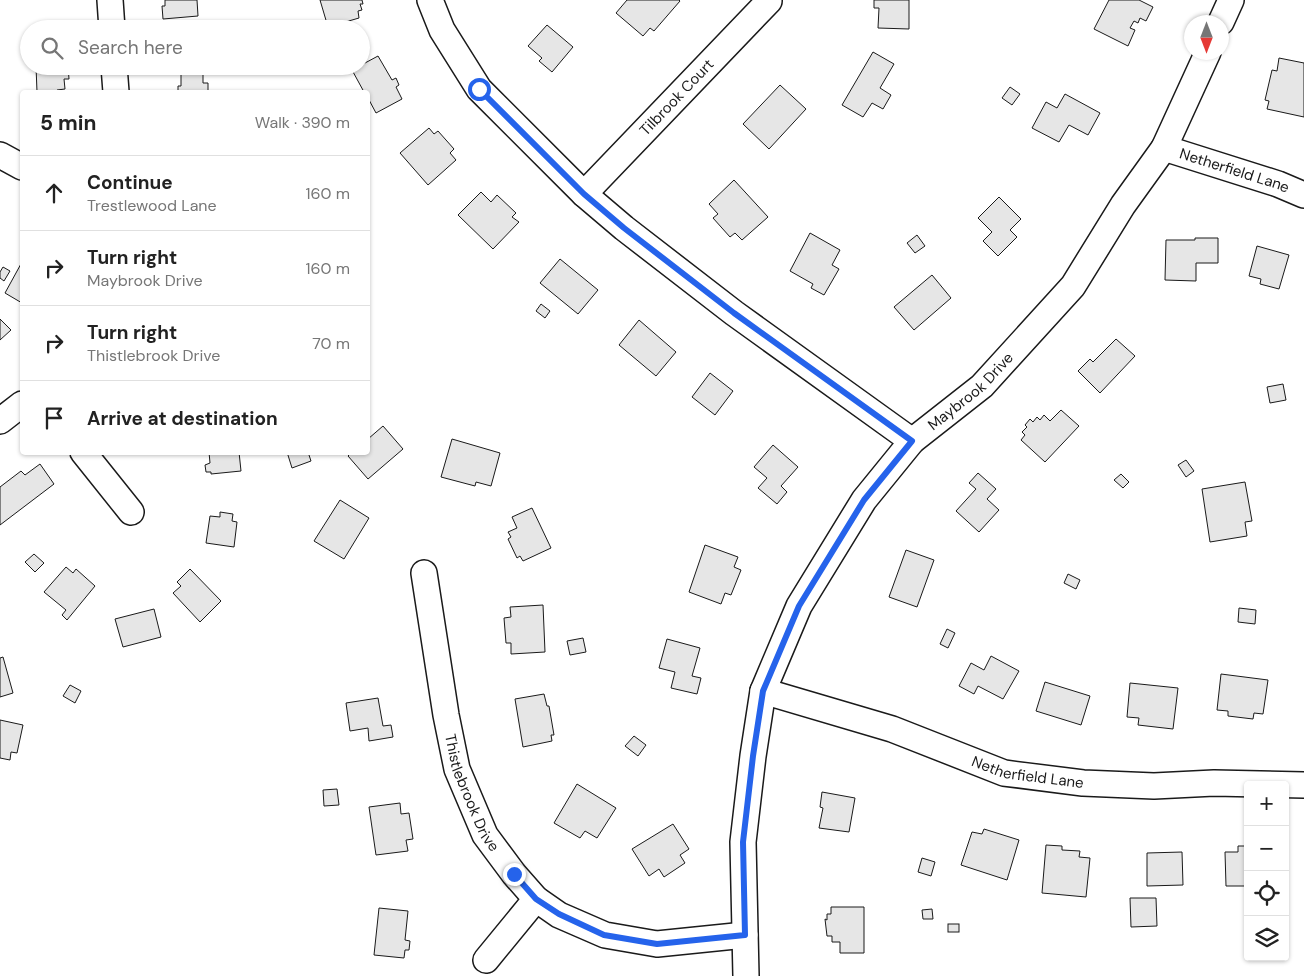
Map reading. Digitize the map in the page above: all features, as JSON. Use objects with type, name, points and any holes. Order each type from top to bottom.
[{"type":"street","points":[[110,0],[111,20]]},
{"type":"street","points":[[430,0],[442,30],[479,89],[584,194],[624,228],[734,313],[912,441]]},
{"type":"street","points":[[1224,15],[1231,0]]},
{"type":"street","name":"Tilbrook Court","points":[[584,194],[768,1]]},
{"type":"street","name":"Maybrook Drive","points":[[746,976],[743,842],[753,756],[763,691],[799,606],[864,500],[912,441],[982,386],[1073,286],[1123,205],[1164,148],[1204,60]]},
{"type":"street","points":[[115,75],[116,90]]},
{"type":"street","name":"Netherfield Lane","points":[[1164,148],[1278,184],[1304,195]]},
{"type":"street","points":[[0,156],[20,166]]},
{"type":"street","points":[[0,421],[20,406]]},
{"type":"street","points":[[85,455],[131,512]]},
{"type":"street","name":"Thistlebrook Drive","points":[[424,573],[446,715],[457,769],[485,835],[514,874],[536,899],[559,914],[604,935],[657,944],[745,935]]},
{"type":"street","name":"Netherfield Lane","points":[[763,691],[892,729],[1004,773],[1083,782],[1154,786],[1214,783],[1304,785]]},
{"type":"street","points":[[486,960],[536,899]]},
{"type":"building","points":[[165,0],[197,0],[198,16],[163,19],[162,6],[165,6]]},
{"type":"building","points":[[320,0],[362,0],[363,4],[360,4],[362,10],[358,11],[359,18],[352,20],[326,20]]},
{"type":"building","points":[[627,0],[680,1],[654,31],[650,28],[643,36],[616,13]]},
{"type":"building","points":[[874,0],[909,0],[909,29],[878,28],[879,8],[874,8]]},
{"type":"building","points":[[1109,0],[1139,0],[1153,7],[1146,21],[1140,18],[1138,23],[1134,21],[1130,28],[1135,30],[1128,46],[1094,29]]},
{"type":"building","points":[[547,25],[573,47],[552,72],[539,61],[542,58],[528,46]]},
{"type":"building","points":[[873,52],[894,64],[880,88],[891,95],[883,109],[872,103],[863,117],[842,105]]},
{"type":"building","points":[[378,56],[392,80],[396,78],[399,85],[396,87],[402,99],[376,113],[370,102],[370,90],[363,90],[355,75],[370,75],[370,60]]},
{"type":"building","points":[[1279,58],[1304,63],[1304,117],[1267,109],[1269,101],[1265,100],[1272,70],[1277,71]]},
{"type":"building","points":[[36,75],[69,75],[69,79],[64,79],[65,89],[37,90]]},
{"type":"building","points":[[181,75],[203,75],[203,83],[208,83],[208,90],[178,90],[178,86],[181,86]]},
{"type":"building","points":[[780,85],[806,109],[769,149],[743,124]]},
{"type":"building","points":[[1010,87],[1020,94],[1012,105],[1002,98]]},
{"type":"building","points":[[1065,94],[1100,113],[1088,135],[1069,125],[1059,142],[1032,128],[1046,102],[1057,108]]},
{"type":"building","points":[[429,128],[434,134],[438,131],[454,149],[450,153],[456,160],[428,185],[400,153]]},
{"type":"building","points":[[734,180],[768,217],[742,240],[735,233],[730,237],[713,218],[718,214],[709,204]]},
{"type":"building","points":[[481,192],[491,202],[497,195],[516,213],[512,217],[519,222],[493,249],[458,215]]},
{"type":"building","points":[[999,197],[1021,219],[1010,230],[1017,237],[998,256],[983,241],[992,232],[978,218]]},
{"type":"building","points":[[810,233],[840,250],[832,265],[839,269],[824,295],[811,288],[813,284],[790,271]]},
{"type":"building","points":[[917,235],[925,246],[915,253],[907,243]]},
{"type":"building","points":[[1195,238],[1218,238],[1218,263],[1196,263],[1196,281],[1165,280],[1166,240],[1195,240]]},
{"type":"building","points":[[1257,246],[1289,255],[1279,289],[1260,284],[1261,279],[1249,276]]},
{"type":"building","points":[[560,259],[598,290],[578,314],[540,283]]},
{"type":"building","points":[[20,266],[20,302],[5,293]]},
{"type":"building","points":[[3,267],[10,271],[4,281],[0,278],[0,272]]},
{"type":"building","points":[[932,275],[951,298],[914,330],[894,307]]},
{"type":"building","points":[[541,304],[550,311],[545,318],[536,311]]},
{"type":"building","points":[[0,319],[11,330],[0,340]]},
{"type":"building","points":[[639,320],[676,352],[656,376],[619,345]]},
{"type":"building","points":[[1116,339],[1135,356],[1100,393],[1078,371],[1090,359],[1093,362]]},
{"type":"building","points":[[710,373],[733,391],[715,415],[692,397]]},
{"type":"building","points":[[1283,384],[1286,400],[1270,403],[1267,387]]},
{"type":"building","points":[[1061,410],[1079,426],[1045,462],[1021,440],[1025,435],[1022,432],[1027,427],[1025,425],[1030,419],[1033,422],[1037,417],[1040,420],[1044,415],[1050,421]]},
{"type":"building","points":[[383,426],[403,449],[368,479],[348,456],[370,455],[370,437]]},
{"type":"building","points":[[452,439],[500,453],[491,486],[476,482],[475,486],[441,477]]},
{"type":"building","points":[[773,445],[798,467],[781,486],[787,492],[777,504],[758,488],[767,478],[754,467]]},
{"type":"building","points":[[209,455],[239,455],[241,471],[211,474],[211,472],[206,472],[205,465],[210,463]]},
{"type":"building","points":[[288,455],[309,455],[311,461],[292,468]]},
{"type":"building","points":[[1186,460],[1194,471],[1186,477],[1178,465]]},
{"type":"building","points":[[40,464],[54,484],[0,525],[0,487],[21,471],[25,475]]},
{"type":"building","points":[[978,473],[996,489],[987,499],[999,510],[979,532],[956,511],[976,489],[969,483]]},
{"type":"building","points":[[1121,474],[1129,482],[1123,488],[1114,480]]},
{"type":"building","points":[[1245,482],[1252,521],[1245,522],[1247,536],[1210,542],[1202,489]]},
{"type":"building","points":[[340,500],[369,518],[344,559],[314,541]]},
{"type":"building","points":[[532,508],[551,548],[523,561],[520,556],[517,558],[508,539],[511,537],[508,532],[517,528],[512,517]]},
{"type":"building","points":[[220,512],[233,514],[232,521],[237,522],[234,547],[206,543],[210,516],[220,517]]},
{"type":"building","points":[[705,545],[738,557],[734,567],[741,570],[731,595],[725,593],[721,604],[689,592]]},
{"type":"building","points":[[906,550],[934,560],[917,607],[889,597]]},
{"type":"building","points":[[34,554],[44,563],[35,572],[25,562]]},
{"type":"building","points":[[66,567],[73,573],[76,569],[95,586],[67,620],[62,615],[66,610],[44,592]]},
{"type":"building","points":[[190,569],[221,601],[200,622],[173,593],[181,586],[177,582]]},
{"type":"building","points":[[1068,574],[1080,580],[1076,589],[1064,583]]},
{"type":"building","points":[[543,605],[545,652],[511,654],[511,643],[506,643],[504,618],[511,617],[510,607]]},
{"type":"building","points":[[1239,608],[1256,610],[1255,624],[1238,622]]},
{"type":"building","points":[[154,609],[161,637],[123,647],[115,619]]},
{"type":"building","points":[[947,629],[955,633],[948,648],[940,644]]},
{"type":"building","points":[[583,638],[586,652],[570,655],[567,641]]},
{"type":"building","points":[[667,639],[700,648],[692,676],[701,678],[697,694],[671,688],[675,672],[659,668]]},
{"type":"building","points":[[991,656],[1019,671],[1003,699],[978,686],[974,694],[959,686],[971,663],[984,670]]},
{"type":"building","points":[[3,657],[13,693],[0,697],[0,658]]},
{"type":"building","points":[[1221,674],[1268,680],[1263,714],[1254,713],[1253,719],[1228,716],[1228,711],[1217,710]]},
{"type":"building","points":[[1045,682],[1090,696],[1081,725],[1036,711]]},
{"type":"building","points":[[1130,683],[1178,688],[1173,729],[1138,725],[1139,718],[1127,717]]},
{"type":"building","points":[[70,685],[81,691],[75,703],[63,696]]},
{"type":"building","points":[[544,694],[547,706],[549,706],[554,735],[551,735],[552,741],[523,747],[515,699]]},
{"type":"building","points":[[378,698],[383,726],[391,725],[393,737],[369,741],[368,728],[350,731],[346,703]]},
{"type":"building","points":[[0,720],[23,725],[17,753],[11,752],[10,760],[0,758]]},
{"type":"building","points":[[634,736],[646,745],[638,756],[625,746]]},
{"type":"building","points":[[577,784],[616,808],[597,838],[585,831],[580,838],[554,823]]},
{"type":"building","points":[[337,789],[339,805],[324,806],[323,790]]},
{"type":"building","points":[[822,792],[855,798],[849,832],[819,828],[823,808],[820,807]]},
{"type":"building","points":[[400,803],[401,814],[409,813],[413,839],[406,840],[408,851],[376,855],[369,807]]},
{"type":"building","points":[[673,824],[689,849],[680,855],[685,863],[664,877],[659,869],[649,876],[632,849]]},
{"type":"building","points":[[984,829],[1019,840],[1007,880],[961,865],[972,832],[982,834]]},
{"type":"building","points":[[1046,845],[1062,846],[1062,850],[1080,851],[1079,857],[1090,858],[1086,897],[1042,893]]},
{"type":"building","points":[[1238,846],[1244,846],[1244,886],[1226,886],[1225,852],[1238,852]]},
{"type":"building","points":[[1182,852],[1183,885],[1147,886],[1147,853]]},
{"type":"building","points":[[922,858],[935,862],[931,876],[918,872]]},
{"type":"building","points":[[1130,898],[1156,898],[1157,926],[1131,927]]},
{"type":"building","points":[[831,907],[864,907],[864,953],[840,953],[840,942],[832,942],[832,936],[827,936],[825,919],[827,920],[827,914],[831,914]]},
{"type":"building","points":[[379,908],[408,911],[405,940],[410,941],[409,950],[405,950],[404,958],[374,955]]},
{"type":"building","points":[[932,909],[933,919],[923,919],[922,910]]},
{"type":"building","points":[[948,924],[959,924],[959,932],[948,932]]},
{"type":"route","points":[[479,89],[584,194],[624,228],[734,313],[912,441],[864,500],[799,606],[763,691],[743,842],[745,935],[657,944],[604,935],[559,914],[536,899],[514,874]]}]
